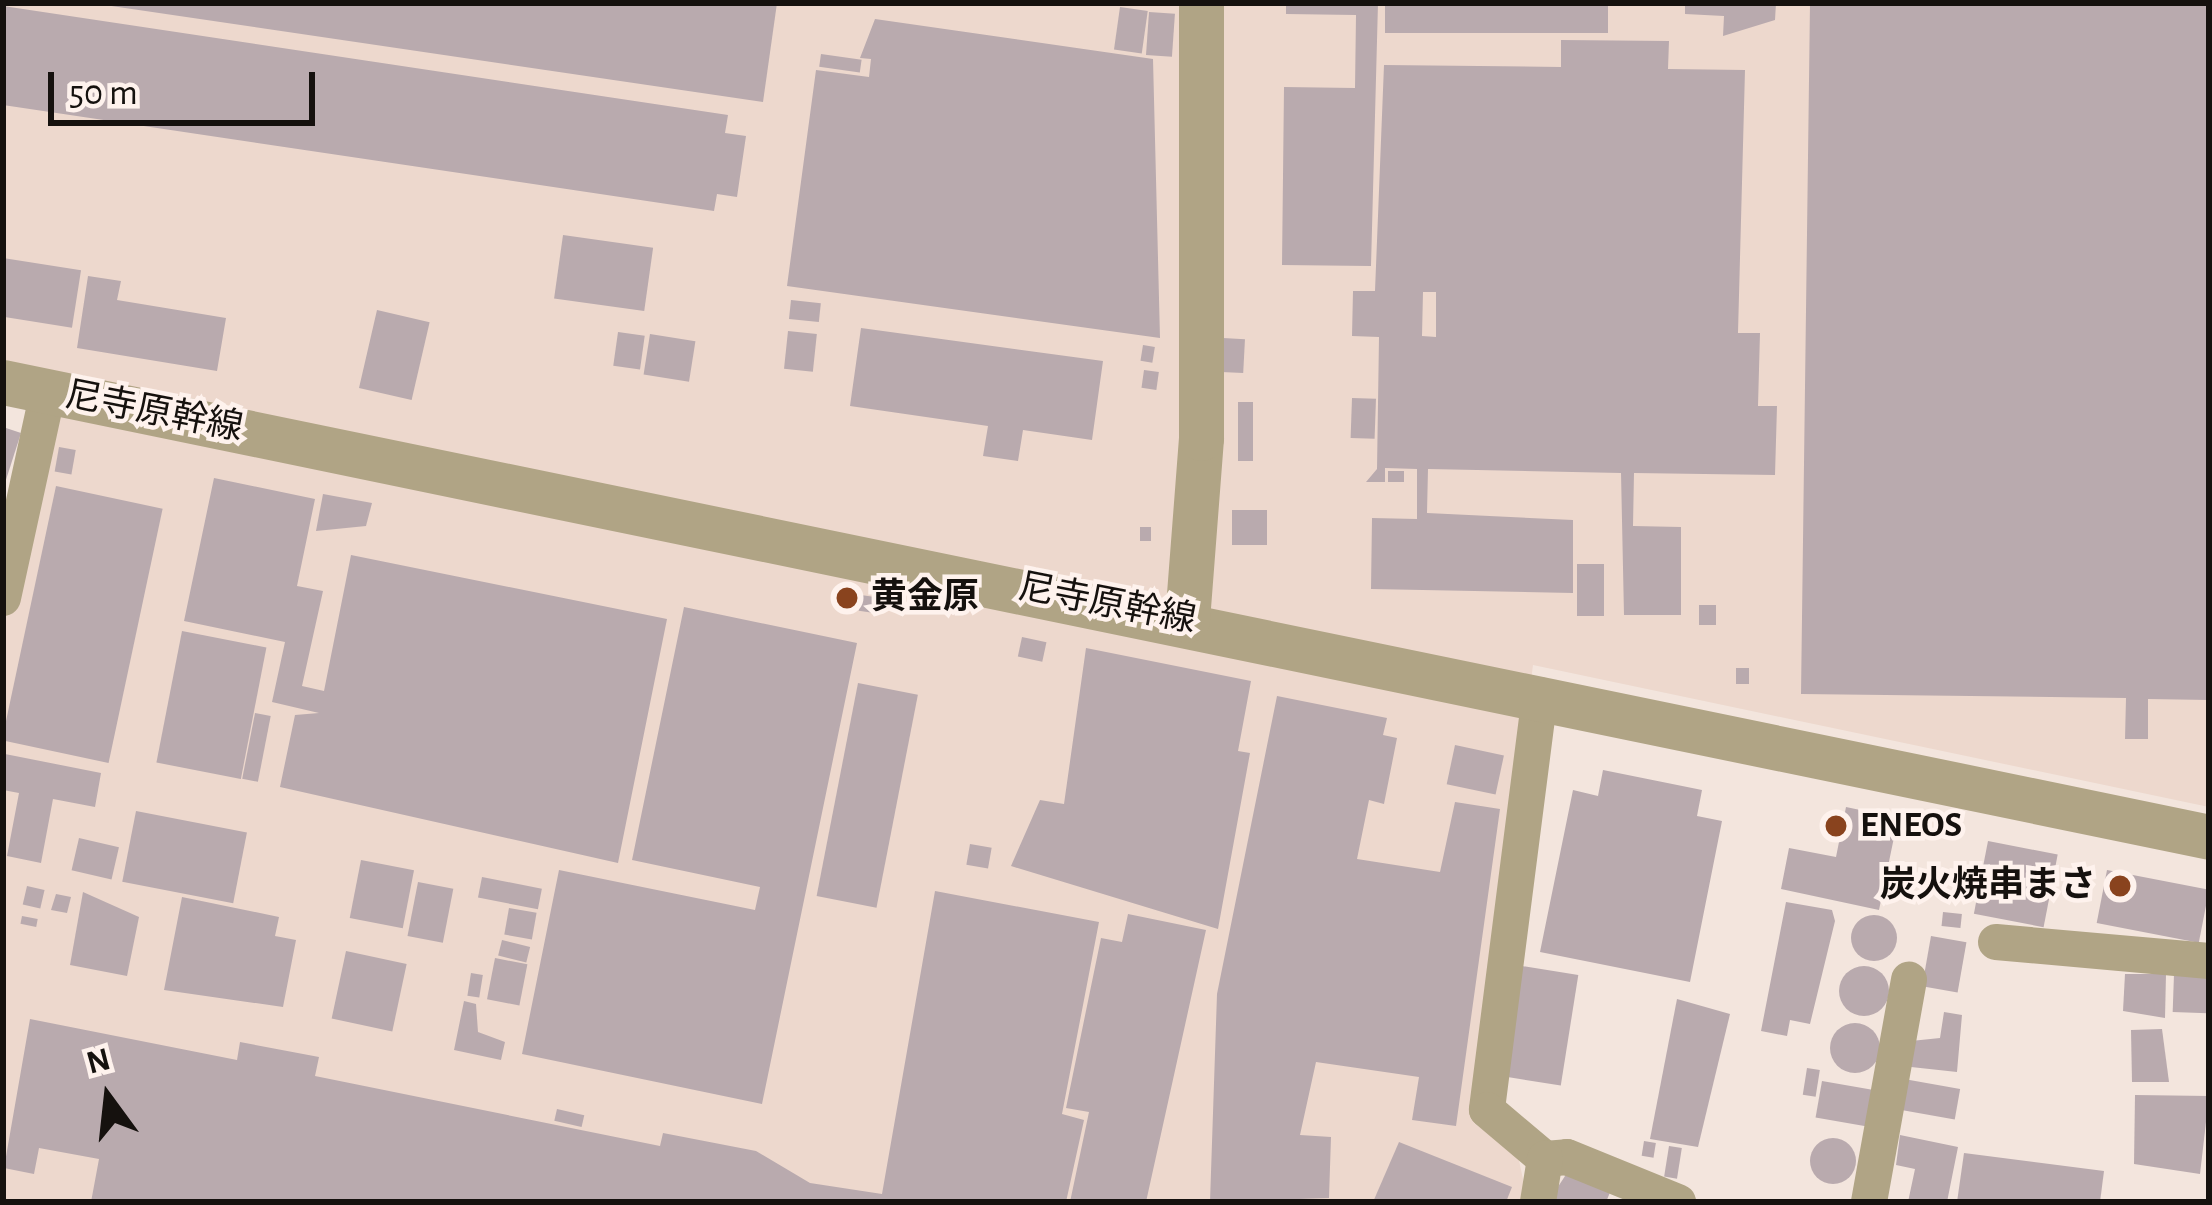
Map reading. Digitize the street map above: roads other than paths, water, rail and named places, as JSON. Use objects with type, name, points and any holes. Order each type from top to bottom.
[{"type":"street","points":[[1187,620],[1201,437],[1201,3]]},
{"type":"street","name":"尼寺原幹線","points":[[3,382],[1187,620],[2209,837]]},
{"type":"street","points":[[3,598],[48,391]]},
{"type":"street","points":[[1540,694],[1487,1110],[1545,1159],[1567,1156],[1678,1202]]},
{"type":"street","points":[[1996,942],[2209,962]]},
{"type":"street","points":[[1881,1189],[1916,1019],[1909,980]]},
{"type":"street","points":[[1538,1202],[1545,1159]]},
{"type":"place","name":"黄金原","points":[[847,598]]},
{"type":"place","name":"ENEOS","points":[[1836,826]]},
{"type":"place","name":"炭火焼串まさ","points":[[2120,886]]}]
